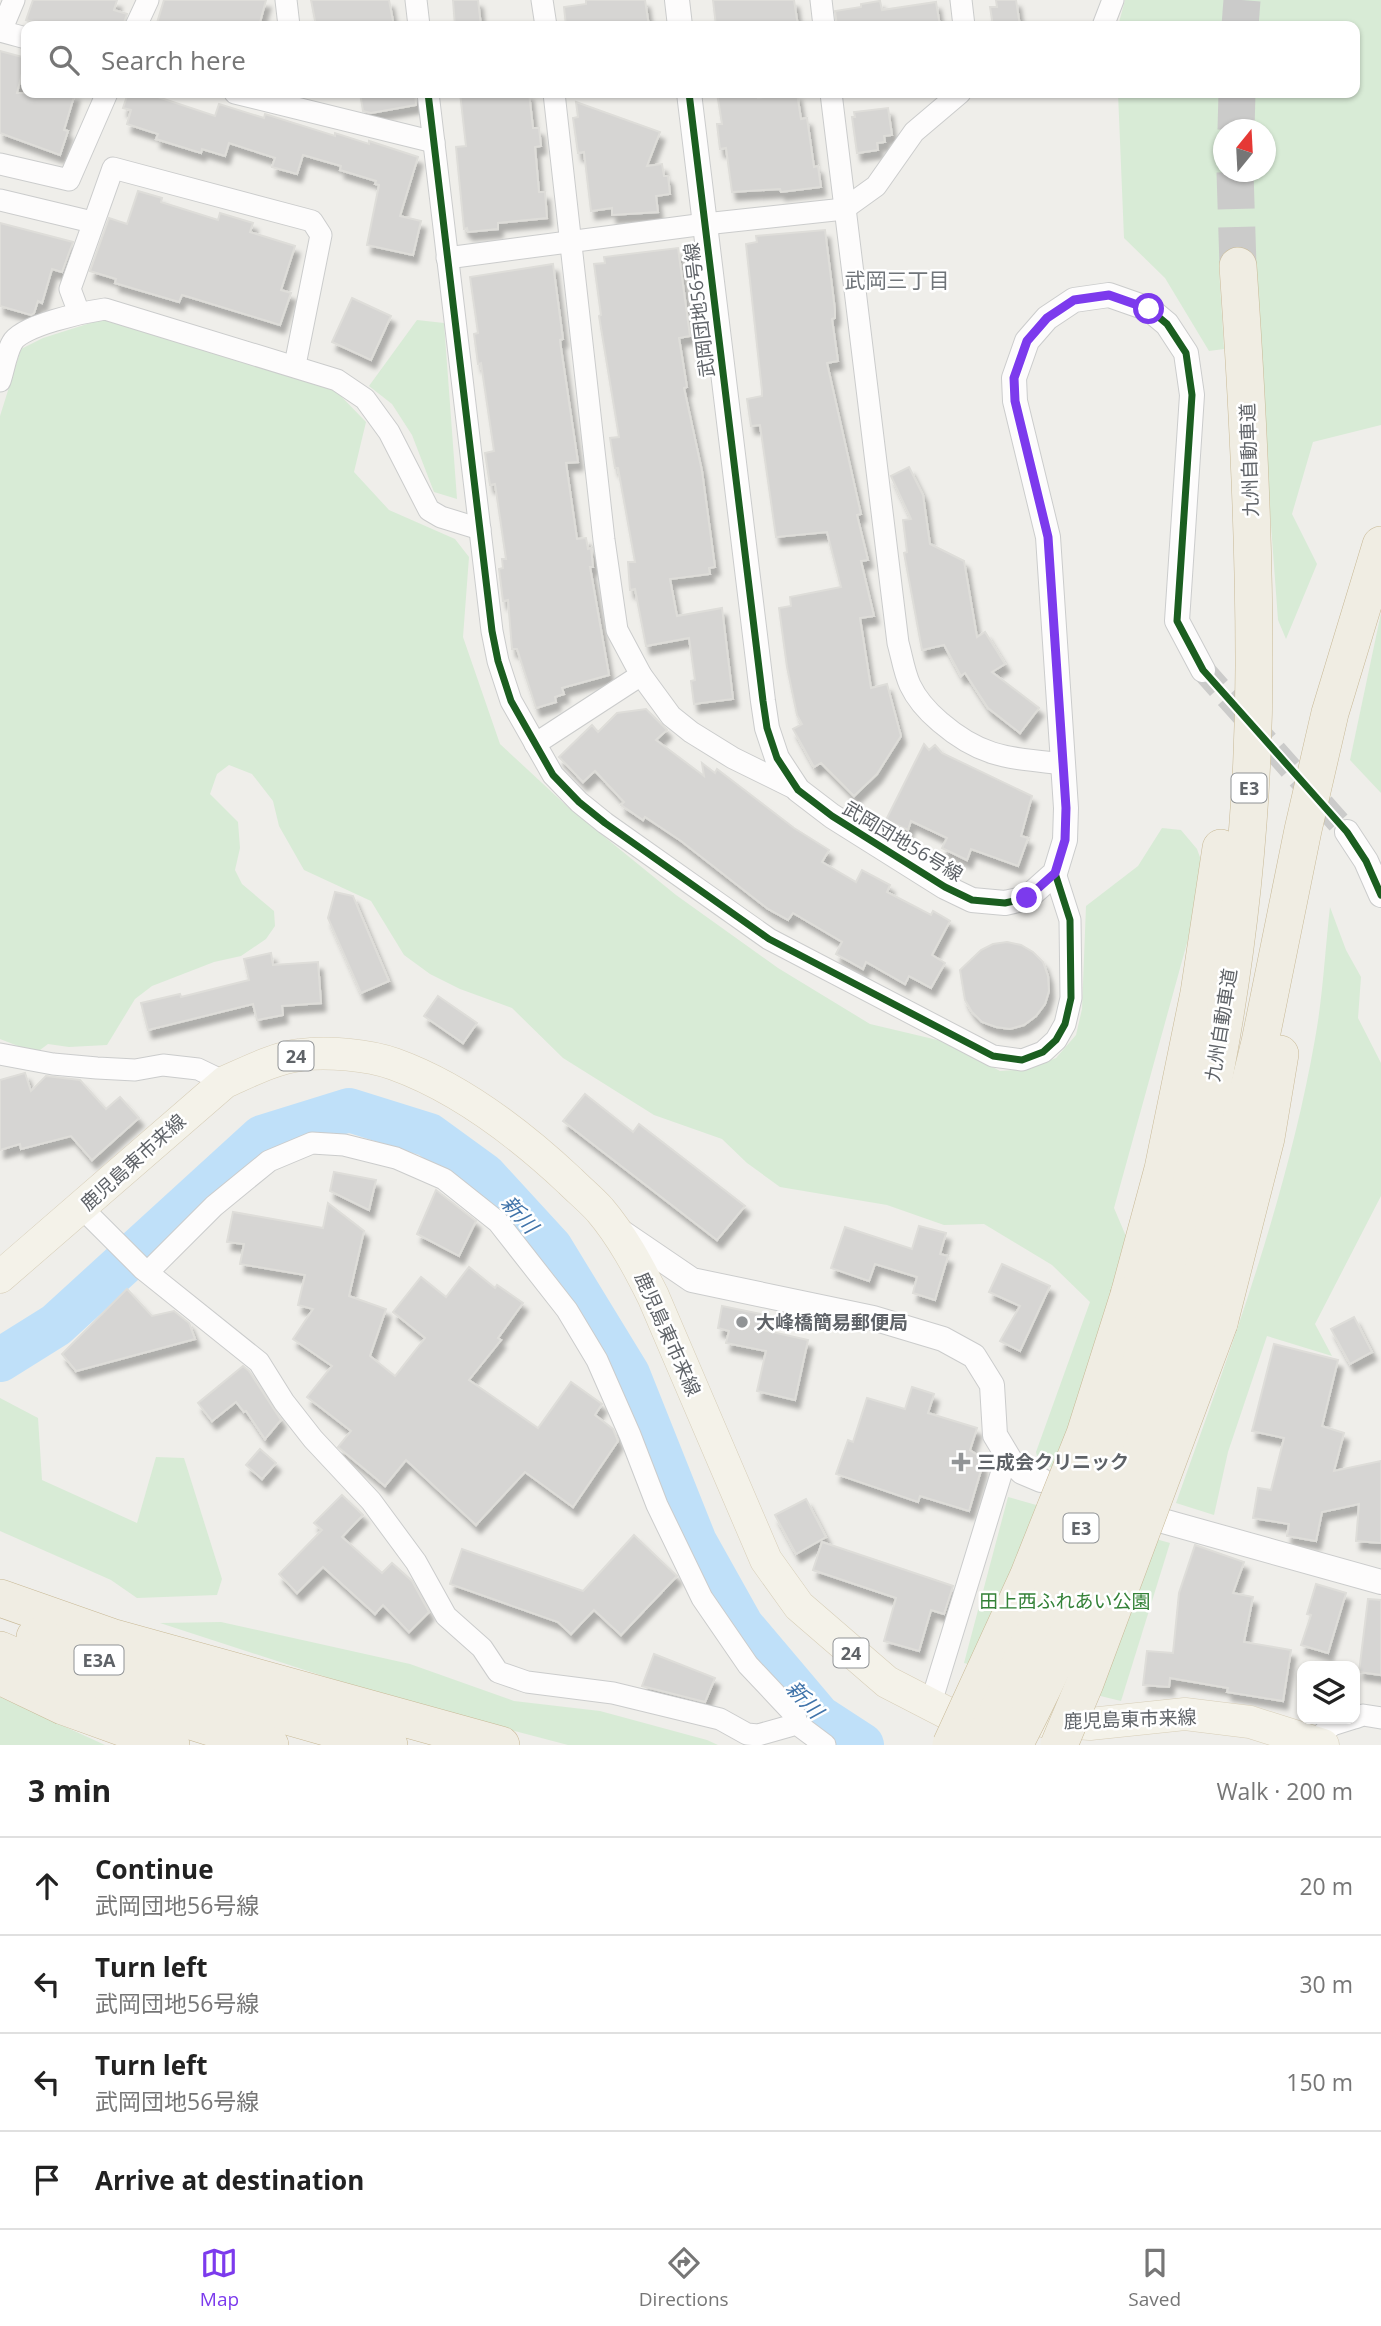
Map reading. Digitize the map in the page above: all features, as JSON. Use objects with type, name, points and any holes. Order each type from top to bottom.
[{"type":"highway","name":"九州自動車道","points":[[1014,1745],[1039,1698],[1092,1580],[1136,1469],[1175,1309],[1180,1233],[1207,1115],[1224,1014],[1247,824],[1254,658],[1250,451],[1238,266]]},
{"type":"highway","name":"九州自動車道","points":[[982,1745],[1012,1686],[1064,1570],[1175,1309],[1212,1239],[1260,1042],[1330,713],[1381,545]]},
{"type":"highway","points":[[951,1745],[1028,1577],[1079,1447],[1175,1309]]},
{"type":"highway","points":[[1059,1745],[1085,1683],[1175,1309]]},
{"type":"highway","points":[[0,1598],[111,1637],[501,1745]]},
{"type":"highway","name":"E3A","points":[[0,1623],[106,1662],[389,1745]]},
{"type":"highway","name":"E3A","points":[[0,1650],[46,1670],[178,1718],[270,1745]]},
{"type":"highway","points":[[0,1676],[63,1706],[171,1745]]},
{"type":"main road","name":"鹿児島東市来線","points":[[0,1277],[225,1082],[256,1068],[299,1055],[349,1055],[393,1063],[433,1081],[535,1149],[599,1209],[632,1255],[653,1296],[766,1560],[799,1606],[887,1682],[951,1715],[1090,1724],[1185,1714],[1250,1722],[1319,1744]]},
{"type":"street","points":[[14,0],[0,31],[21,37]]},
{"type":"street","points":[[138,21],[148,0]]},
{"type":"street","points":[[286,0],[288,21]]},
{"type":"street","points":[[416,0],[418,21]]},
{"type":"street","points":[[542,0],[545,21]]},
{"type":"street","points":[[677,0],[679,21]]},
{"type":"street","points":[[821,0],[823,21]]},
{"type":"street","points":[[961,0],[963,21]]},
{"type":"street","points":[[1104,21],[1112,0]]},
{"type":"street","points":[[0,164],[69,180],[105,98]]},
{"type":"street","points":[[274,98],[298,101],[434,142]]},
{"type":"street","points":[[429,98],[492,632],[498,661],[511,701],[535,744],[553,775],[579,802],[769,939],[993,1056],[1022,1060],[1043,1052],[1056,1040],[1065,1024],[1070,998],[1070,920],[1055,873],[1065,840],[1064,764],[1048,537],[1015,401],[1014,378],[1027,341],[1047,318],[1074,300],[1109,295],[1149,309],[1167,324],[1185,353],[1192,395],[1177,621],[1203,670]]},
{"type":"street","points":[[555,98],[604,540],[617,630],[641,675],[671,716],[733,758],[798,790]]},
{"type":"street","name":"武岡団地56号線","points":[[689,98],[762,701],[777,758],[798,790],[843,824],[945,887],[972,900],[1005,903],[1027,898],[1055,873]]},
{"type":"street","points":[[832,98],[898,643],[909,684],[924,708],[978,750],[1007,758],[1064,764]]},
{"type":"street","points":[[447,258],[705,224],[844,209],[876,186],[914,132],[954,98]]},
{"type":"street","points":[[79,313],[70,289],[113,168],[312,221],[321,235],[295,365]]},
{"type":"street","points":[[0,200],[92,222]]},
{"type":"street","points":[[0,381],[6,339],[79,313],[105,309],[295,365],[337,380],[365,399],[389,432],[429,510],[441,517],[480,529]]},
{"type":"street","points":[[535,744],[641,675]]},
{"type":"street","points":[[1347,832],[1366,861],[1381,895]]},
{"type":"street","points":[[0,1054],[53,1064],[97,1068],[135,1070],[163,1065],[198,1069],[225,1082]]},
{"type":"street","points":[[146,1271],[214,1206],[269,1161],[312,1143],[344,1145],[396,1158],[444,1179],[498,1222],[567,1310],[597,1360],[657,1505],[702,1598],[748,1665],[795,1715],[797,1724],[825,1745]]},
{"type":"street","points":[[82,1208],[146,1271],[259,1362],[299,1420],[371,1501],[416,1562],[446,1616],[482,1648],[498,1672],[527,1682],[627,1696],[720,1719],[747,1734],[758,1734],[797,1724]]},
{"type":"street","points":[[612,1226],[692,1280],[873,1318],[943,1339],[974,1356],[992,1385],[995,1435],[1022,1472],[1041,1480]]},
{"type":"street","points":[[930,1706],[1007,1455]]},
{"type":"street","points":[[1163,1521],[1381,1582]]},
{"type":"street","points":[[1360,1716],[1381,1718]]},
{"type":"street","points":[[1319,1744],[1332,1724]]},
{"type":"green space","points":[[1125,0],[1381,0],[1381,425],[1313,442],[1292,514],[1317,564],[1286,639],[1278,620],[1252,267],[1219,268],[1224,349],[1209,351],[1165,278],[1124,238],[1118,98],[1360,98],[1360,21],[1119,21]]},
{"type":"green space","points":[[103,319],[310,379],[336,391],[366,422],[354,472],[389,510],[455,539],[469,557],[463,637],[500,744],[569,808],[676,895],[778,968],[870,1024],[946,1042],[1000,1071],[1028,1069],[1056,1058],[1076,1035],[1082,1009],[1086,906],[1138,866],[1162,828],[1181,830],[1197,849],[1206,874],[1114,1208],[1131,1248],[1061,1469],[1039,1465],[1036,1452],[1090,1302],[1052,1265],[984,1224],[944,1225],[887,1205],[780,1187],[747,1163],[722,1139],[654,1115],[563,1058],[512,1008],[460,989],[430,974],[404,955],[371,901],[304,870],[279,826],[273,801],[252,774],[229,765],[217,774],[210,794],[238,822],[240,848],[235,870],[242,884],[274,911],[275,926],[266,939],[241,956],[214,962],[152,986],[135,999],[107,1045],[69,1047],[48,1044],[36,1053],[0,1039],[0,416],[21,349],[43,338]]},
{"type":"green space","points":[[417,320],[444,323],[457,499],[434,492],[412,435],[392,404],[369,386]]},
{"type":"green space","points":[[1381,613],[1381,793],[1350,760]]},
{"type":"green space","points":[[1330,907],[1346,950],[1361,977],[1358,1018],[1381,1063],[1381,1196],[1315,1324],[1332,1356],[1267,1336],[1228,1452],[1214,1515],[1176,1503],[1255,1274],[1289,1158],[1318,1023]]},
{"type":"green space","points":[[0,1398],[38,1418],[42,1480],[137,1523],[156,1457],[184,1458],[222,1579],[217,1595],[137,1598],[111,1580],[0,1531]]},
{"type":"green space","name":"田上西ふれあい公園","points":[[1008,1497],[1170,1543],[1121,1701],[964,1663]]},
{"type":"green space","points":[[221,1622],[410,1664],[514,1701],[600,1711],[718,1745],[568,1745],[400,1701],[160,1623]]},
{"type":"green space","points":[[0,1697],[105,1745],[0,1745]]},
{"type":"building","points":[[33,0],[117,0],[114,10],[127,14],[125,21],[26,20]]},
{"type":"building","points":[[164,0],[266,0],[260,21],[158,21]]},
{"type":"building","points":[[311,0],[389,0],[393,21],[315,21]]},
{"type":"building","points":[[453,0],[478,0],[480,21],[455,21]]},
{"type":"building","points":[[586,0],[645,0],[648,21],[565,21],[564,7],[586,4]]},
{"type":"building","points":[[713,0],[794,0],[797,21],[715,21]]},
{"type":"building","points":[[996,0],[1016,0],[1019,21],[992,21],[990,7],[997,7]]},
{"type":"building","points":[[880,1],[882,10],[936,2],[939,21],[836,21],[835,11],[861,7],[861,4]]},
{"type":"building","points":[[0,51],[21,57],[21,77],[17,93],[21,93],[21,98],[74,98],[64,130],[68,131],[60,155],[0,133]]},
{"type":"building","points":[[126,98],[161,98],[215,116],[219,104],[264,118],[265,114],[335,136],[335,133],[369,144],[369,141],[418,157],[400,216],[421,221],[413,255],[367,245],[379,185],[375,184],[376,181],[340,170],[341,166],[303,155],[297,174],[272,167],[275,158],[229,143],[225,156],[202,149],[201,153],[156,139],[158,134],[127,124],[131,110],[123,108]]},
{"type":"building","points":[[361,98],[415,98],[416,105],[371,113],[363,111]]},
{"type":"building","points":[[461,98],[530,98],[533,128],[539,128],[541,146],[535,147],[539,192],[545,192],[547,218],[498,223],[498,229],[468,232],[467,228],[464,229],[456,147],[466,146]]},
{"type":"building","points":[[718,98],[798,98],[801,119],[807,118],[814,167],[818,166],[821,187],[781,192],[780,189],[732,192],[726,148],[720,149],[717,124],[722,124]]},
{"type":"building","points":[[576,102],[660,132],[647,166],[662,164],[664,176],[668,176],[670,194],[656,196],[658,212],[612,215],[612,208],[591,211],[584,152],[578,153],[573,118],[578,117]]},
{"type":"building","points":[[888,108],[892,135],[884,136],[885,142],[877,143],[878,150],[857,153],[852,117],[855,117],[854,112]]},
{"type":"building","points":[[138,191],[162,198],[161,202],[218,220],[220,213],[253,223],[250,232],[295,246],[281,290],[291,293],[280,325],[182,295],[179,302],[115,283],[116,279],[90,271],[109,218],[127,224]]},
{"type":"building","points":[[0,223],[73,242],[62,272],[52,269],[42,303],[38,301],[31,315],[0,306]]},
{"type":"building","points":[[825,230],[838,361],[827,363],[861,514],[857,515],[868,560],[861,561],[874,616],[860,618],[871,688],[887,684],[901,736],[877,774],[854,796],[821,763],[814,767],[793,729],[802,724],[797,715],[787,667],[779,608],[791,606],[790,597],[841,587],[827,532],[776,537],[760,425],[751,426],[747,399],[762,396],[762,391],[746,244],[757,242],[756,236]]},
{"type":"building","points":[[678,248],[690,336],[679,338],[687,387],[684,388],[702,471],[715,567],[709,568],[710,574],[670,579],[677,616],[722,608],[733,699],[694,704],[691,681],[695,680],[689,638],[646,646],[635,589],[630,590],[628,562],[635,562],[610,438],[619,437],[599,316],[594,264],[605,263],[604,257]]},
{"type":"building","points":[[553,264],[563,339],[560,340],[561,348],[578,462],[566,463],[577,539],[586,538],[588,549],[591,548],[593,567],[590,567],[609,675],[562,688],[564,694],[555,697],[556,702],[536,708],[517,649],[512,649],[508,600],[503,601],[499,569],[503,568],[502,559],[506,559],[495,484],[490,485],[485,453],[494,451],[481,363],[478,364],[474,334],[478,333],[470,277]]},
{"type":"building","points":[[352,298],[391,316],[371,360],[332,342]]},
{"type":"building","points":[[909,467],[923,495],[930,544],[964,561],[977,637],[985,632],[1005,664],[992,672],[1039,708],[1020,733],[988,708],[965,673],[961,676],[944,645],[922,650],[904,553],[907,552],[903,520],[911,519],[891,476]]},
{"type":"building","points":[[646,709],[667,730],[656,740],[704,776],[702,763],[715,773],[717,769],[794,828],[829,850],[822,862],[856,882],[862,870],[890,885],[887,892],[931,915],[933,911],[950,921],[932,955],[945,963],[931,988],[909,976],[905,984],[866,962],[863,969],[836,954],[842,942],[793,913],[788,920],[768,909],[681,841],[621,805],[624,802],[595,771],[583,782],[559,757],[592,725],[598,732],[617,713]]},
{"type":"building","points":[[924,744],[929,750],[935,745],[942,753],[1032,796],[1021,836],[1028,838],[1018,866],[971,849],[967,860],[942,848],[947,838],[911,821],[908,830],[886,820]]},
{"type":"building","points":[[335,892],[353,896],[389,981],[361,993],[328,918]]},
{"type":"building","points":[[1007,942],[1021,945],[1043,962],[1049,991],[1045,1004],[1036,1016],[1024,1025],[1010,1029],[982,1022],[972,1012],[965,1000],[960,970],[981,950],[993,944]]},
{"type":"building","points":[[271,953],[273,965],[318,962],[321,1003],[282,1006],[283,1015],[257,1020],[253,1004],[148,1030],[141,1003],[180,994],[181,997],[249,980],[244,959]]},
{"type":"building","points":[[438,996],[477,1023],[463,1043],[424,1016]]},
{"type":"building","points":[[25,1073],[31,1091],[46,1076],[80,1080],[106,1109],[120,1097],[139,1118],[92,1160],[71,1136],[21,1149],[20,1144],[0,1150],[0,1080]]},
{"type":"building","points":[[585,1094],[633,1132],[639,1124],[745,1206],[717,1240],[563,1121]]},
{"type":"building","points":[[334,1172],[376,1180],[369,1210],[330,1191]]},
{"type":"building","points":[[436,1190],[476,1221],[459,1256],[417,1234]]},
{"type":"building","points":[[328,1203],[364,1231],[349,1296],[386,1309],[370,1356],[395,1376],[425,1338],[393,1312],[421,1277],[446,1297],[469,1267],[495,1288],[497,1285],[523,1303],[498,1338],[501,1340],[469,1380],[538,1428],[571,1382],[602,1404],[595,1415],[613,1429],[618,1441],[573,1507],[525,1472],[476,1525],[406,1460],[385,1486],[338,1447],[351,1431],[307,1397],[332,1366],[293,1339],[313,1309],[298,1305],[305,1275],[240,1264],[244,1244],[227,1242],[233,1212],[323,1228]]},
{"type":"building","points":[[919,1226],[946,1233],[940,1254],[948,1256],[935,1300],[913,1293],[917,1277],[875,1264],[869,1281],[831,1268],[845,1227],[912,1249]]},
{"type":"building","points":[[1002,1264],[1050,1286],[1020,1351],[1000,1341],[1020,1306],[989,1292]]},
{"type":"building","points":[[127,1289],[152,1316],[174,1311],[189,1323],[195,1339],[76,1371],[62,1354]]},
{"type":"building","points":[[722,1306],[766,1315],[763,1330],[808,1340],[795,1400],[757,1391],[766,1351],[726,1343],[729,1331],[718,1328]]},
{"type":"building","points":[[1354,1317],[1372,1352],[1350,1364],[1331,1329]]},
{"type":"building","points":[[1274,1344],[1338,1360],[1322,1426],[1344,1433],[1334,1471],[1381,1461],[1381,1543],[1356,1541],[1359,1504],[1322,1512],[1316,1541],[1287,1536],[1289,1524],[1253,1518],[1258,1488],[1271,1490],[1284,1438],[1252,1431]]},
{"type":"building","points":[[243,1366],[281,1420],[265,1439],[246,1411],[236,1402],[212,1421],[198,1403]]},
{"type":"building","points":[[912,1387],[934,1394],[928,1413],[977,1428],[970,1450],[980,1457],[982,1467],[969,1511],[920,1496],[918,1502],[836,1474],[848,1440],[853,1442],[867,1398],[905,1409]]},
{"type":"building","points":[[260,1449],[276,1463],[262,1479],[246,1465]]},
{"type":"building","points":[[342,1495],[363,1515],[342,1537],[382,1573],[392,1563],[412,1581],[429,1612],[409,1632],[383,1605],[375,1614],[323,1567],[297,1593],[279,1574],[322,1530],[314,1523]]},
{"type":"building","points":[[806,1499],[826,1537],[796,1554],[775,1515]]},
{"type":"building","points":[[634,1535],[677,1576],[621,1635],[594,1610],[571,1634],[558,1622],[450,1584],[462,1549],[583,1591]]},
{"type":"building","points":[[822,1542],[953,1586],[944,1614],[931,1610],[919,1651],[884,1641],[896,1598],[813,1570]]},
{"type":"building","points":[[1195,1545],[1244,1562],[1233,1593],[1253,1597],[1244,1642],[1291,1650],[1283,1701],[1227,1692],[1228,1688],[1170,1678],[1169,1687],[1143,1685],[1147,1651],[1173,1653],[1179,1593]]},
{"type":"building","points":[[1316,1584],[1346,1593],[1328,1653],[1301,1645],[1311,1615],[1307,1614]]},
{"type":"building","points":[[1368,1599],[1381,1600],[1381,1675],[1360,1672]]},
{"type":"building","points":[[654,1654],[715,1678],[705,1702],[642,1686]]},
{"type":"waterway","name":"新川","points":[[0,1360],[56,1325],[262,1137],[349,1110],[429,1135],[484,1175],[551,1248],[628,1374],[695,1542],[742,1626],[819,1717],[862,1745]]},
{"type":"tunnel","points":[[1240,21],[1242,0]]},
{"type":"tunnel","points":[[1236,119],[1237,98]]},
{"type":"tunnel","points":[[1235,182],[1238,266]]},
{"type":"tunnel","points":[[1203,670],[1347,832]]},
{"type":"cycle path","points":[[429,98],[492,631],[511,701],[553,775],[579,802],[605,823],[769,939],[993,1056],[1022,1060],[1043,1052],[1056,1040],[1065,1024],[1071,998],[1070,920],[1055,873]]},
{"type":"cycle path","points":[[690,98],[767,728],[777,758],[798,790],[832,816],[945,887],[972,900],[1005,903],[1027,898],[1055,873],[1065,840],[1066,808],[1048,537],[1015,401],[1014,378],[1027,341],[1047,318],[1074,300],[1109,295],[1149,309],[1167,324],[1186,353],[1192,395],[1177,621],[1203,670],[1347,832],[1366,861],[1381,895]]},
{"type":"place","name":"大峰橋簡易郵便局","points":[[742,1322]]},
{"type":"place","name":"三成会クリニック","points":[[961,1462]]},
{"type":"district","name":"武岡三丁目","points":[[897,280]]},
{"type":"route","points":[[1027,898],[1055,873],[1065,840],[1066,808],[1048,537],[1015,401],[1014,378],[1027,341],[1047,318],[1074,300],[1109,295],[1149,309]]}]
